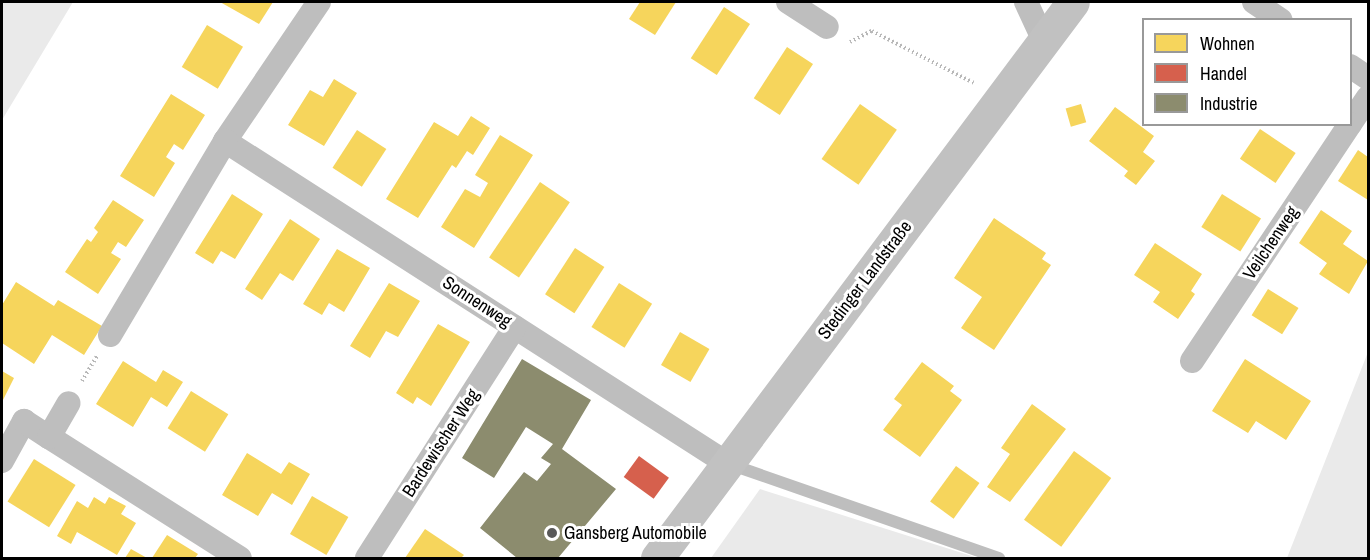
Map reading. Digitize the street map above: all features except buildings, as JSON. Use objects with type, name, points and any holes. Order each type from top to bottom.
[{"type":"main road","name":"Stedinger Landstraße","points":[[657,558],[1073,2]]},
{"type":"street","points":[[110,335],[225,141],[319,2]]},
{"type":"street","points":[[788,2],[827,27]]},
{"type":"street","points":[[1026,2],[1044,41]]},
{"type":"street","points":[[1254,2],[1278,18]]},
{"type":"street","points":[[1352,67],[1368,78]]},
{"type":"street","name":"Veilchenweg","points":[[1352,121],[1368,97]]},
{"type":"street","name":"Veilchenweg","points":[[1192,361],[1349,126]]},
{"type":"street","name":"Sonnenweg","points":[[225,141],[728,464]]},
{"type":"street","name":"Bardewischer Weg","points":[[367,558],[515,327]]},
{"type":"street","points":[[49,437],[69,403]]},
{"type":"street","points":[[2,461],[24,421],[240,558]]},
{"type":"lane","points":[[728,464],[999,558]]},
{"type":"path","points":[[827,27],[849,42],[872,31],[1002,97]]},
{"type":"path","points":[[69,403],[110,335]]},
{"type":"shaded area","points":[[2,2],[73,2],[2,120]]},
{"type":"shaded area","points":[[1368,352],[1368,558],[1287,558]]},
{"type":"shaded area","points":[[760,489],[978,558],[711,558]]},
{"type":"place","name":"Gansberg Automobile","points":[[552,533]]}]
